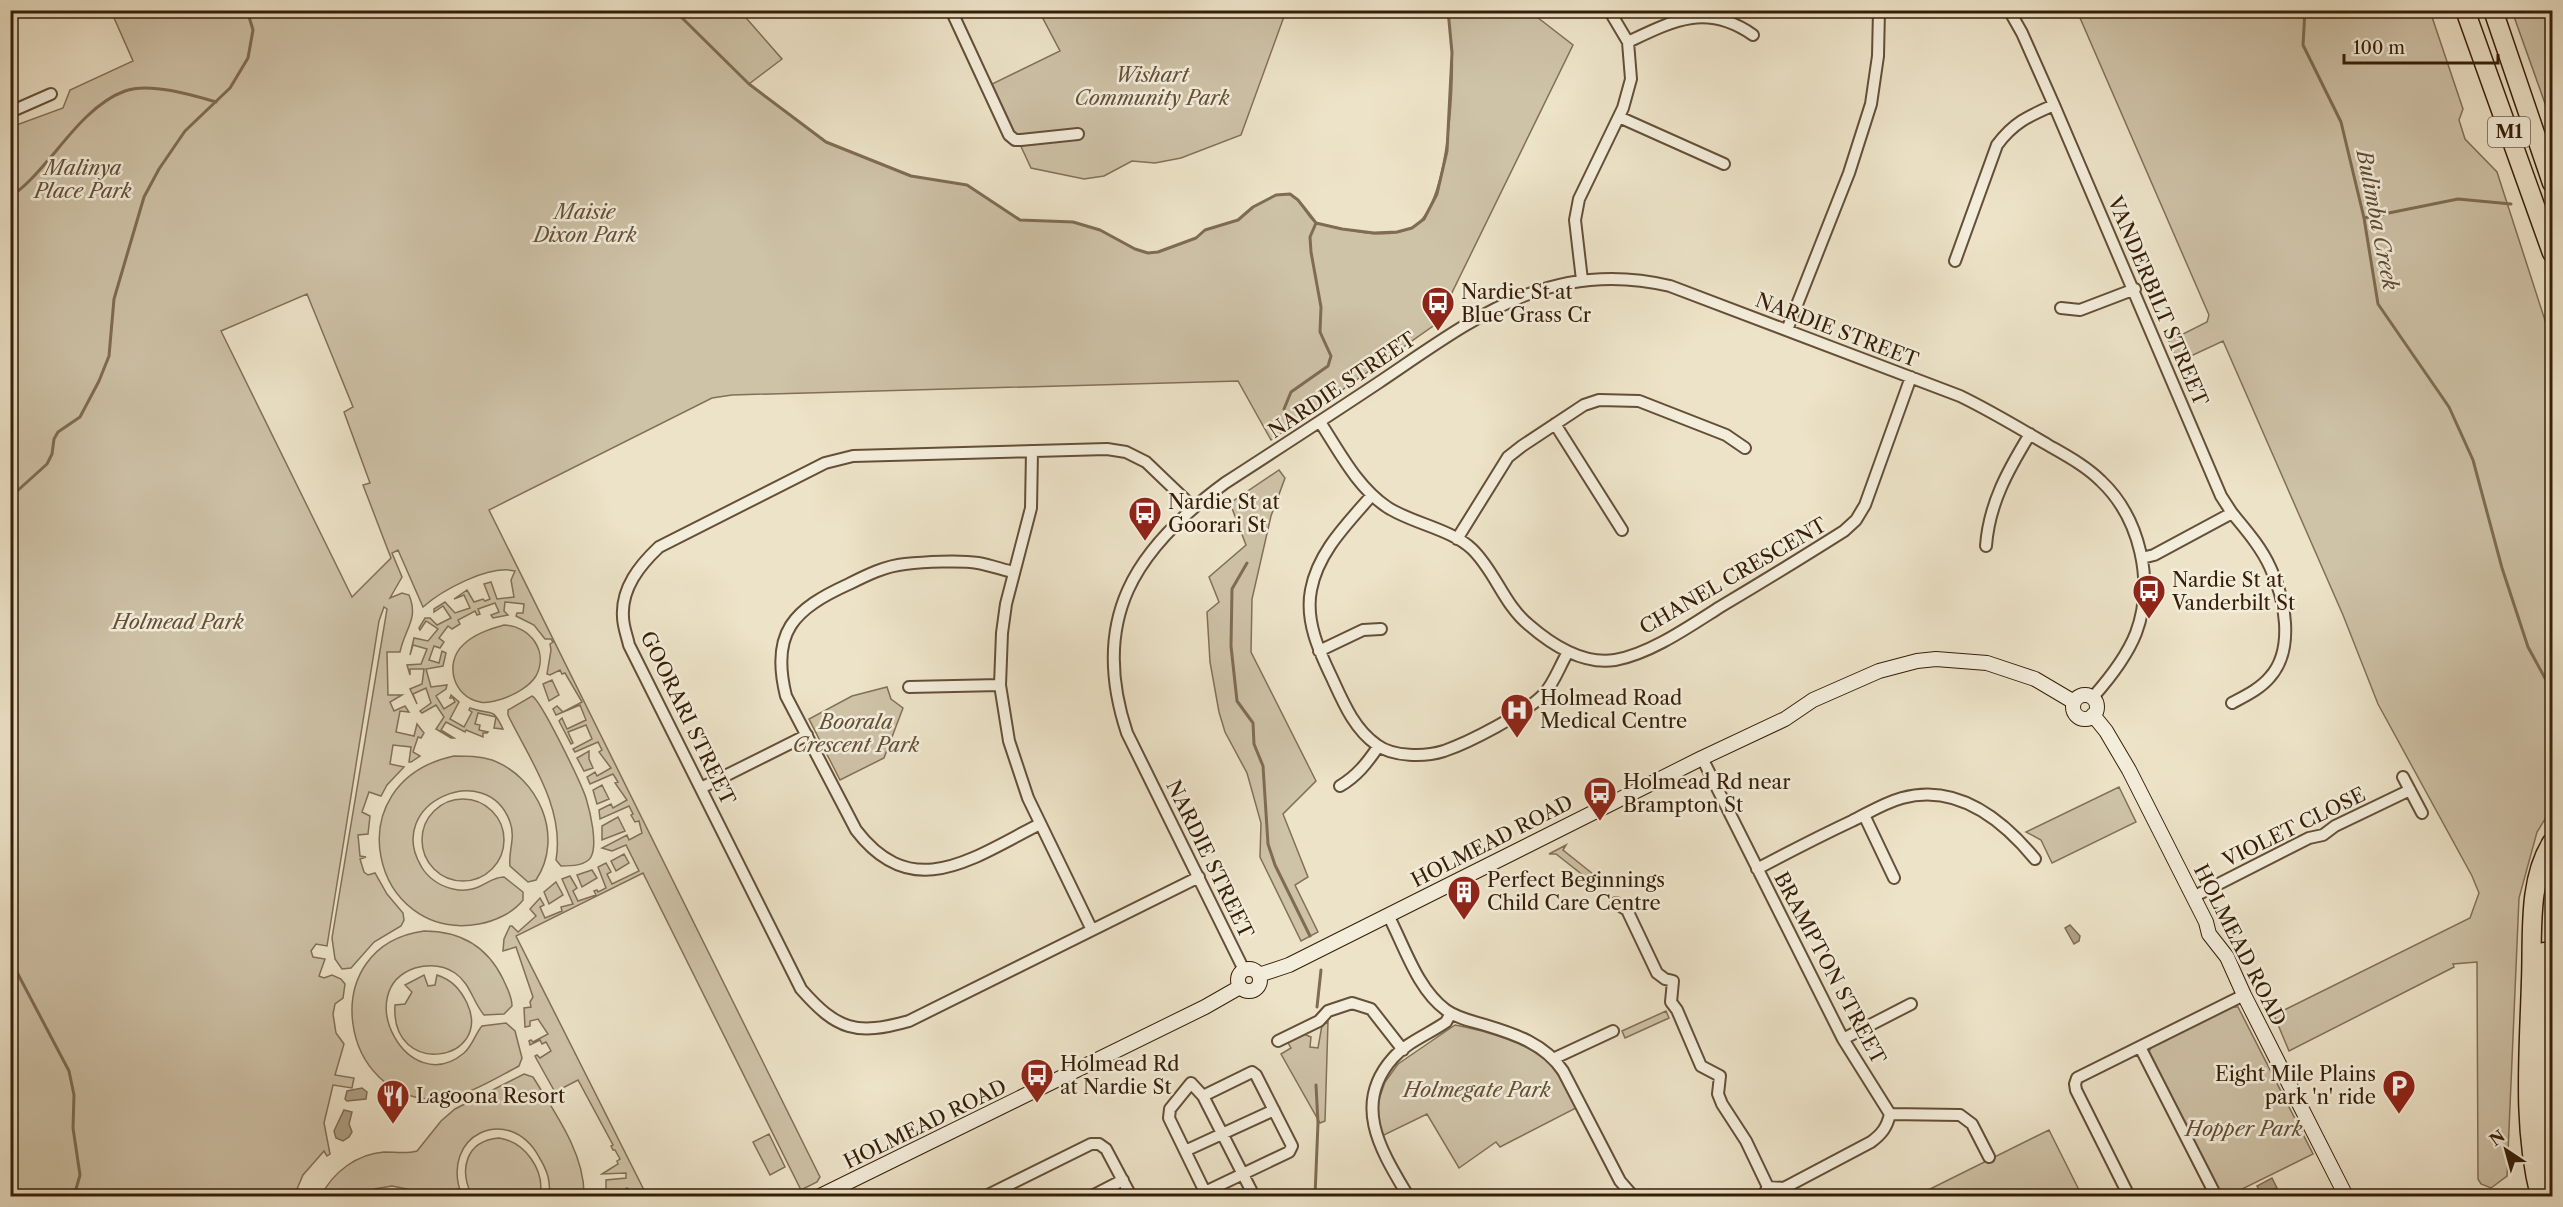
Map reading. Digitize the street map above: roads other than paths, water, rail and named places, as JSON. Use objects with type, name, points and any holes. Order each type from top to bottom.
[{"type":"highway","name":"M1","points":[[2465,10],[2553,253]]},
{"type":"highway","name":"M1","points":[[2493,10],[2553,183]]},
{"type":"highway","points":[[2540,1197],[2529,1128],[2530,1003],[2536,892],[2543,862],[2553,842]]},
{"type":"highway","points":[[2553,865],[2545,896],[2544,968],[2545,1140],[2553,1186]]},
{"type":"street","points":[[951,10],[1009,135],[1015,140],[1021,140],[1078,134]]},
{"type":"street","points":[[1582,280],[1575,220],[1579,199],[1619,117],[1631,79],[1628,42],[1609,10]]},
{"type":"street","points":[[1787,330],[1849,173],[1870,104],[1878,56],[1879,10]]},
{"type":"street","name":"VANDERBILT STREET","points":[[2009,10],[2022,33],[2135,289],[2221,496],[2270,567],[2285,619],[2286,642],[2283,658],[2270,678],[2258,689],[2232,703]]},
{"type":"street","points":[[1628,42],[1668,23],[1696,17],[1729,21],[1753,35]]},
{"type":"street","points":[[10,112],[51,94]]},
{"type":"street","points":[[1955,261],[1997,145],[2008,130],[2024,118],[2054,105]]},
{"type":"street","points":[[1619,117],[1724,164]]},
{"type":"street","name":"NARDIE STREET","points":[[1244,969],[1128,733],[1118,704],[1113,671],[1114,638],[1131,583],[1165,533],[1193,507],[1487,312],[1527,293],[1582,280],[1628,280],[1662,284],[1960,396],[2085,467],[2102,482],[2120,504],[2133,531],[2142,558],[2144,596],[2136,634],[2120,662],[2093,697]]},
{"type":"street","points":[[2061,308],[2080,310],[2135,289]]},
{"type":"street","name":"CHANEL CRESCENT","points":[[1320,422],[1359,480],[1372,495],[1388,508],[1470,547],[1482,559],[1515,611],[1527,624],[1580,658],[1614,660],[1636,653],[1677,634],[1844,531],[1856,520],[1865,505],[1911,377]]},
{"type":"street","points":[[1457,539],[1508,457],[1584,405],[1599,400],[1639,401],[1726,435],[1744,448]]},
{"type":"street","points":[[1555,424],[1622,530]]},
{"type":"street","points":[[1986,546],[1991,513],[1999,491],[2030,434]]},
{"type":"street","name":"GOORARI STREET","points":[[1193,507],[1146,462],[1126,452],[1107,449],[853,456],[825,463],[659,547],[640,565],[628,588],[622,616],[629,645],[801,989],[822,1013],[849,1027],[879,1030],[909,1021],[1199,877]]},
{"type":"street","points":[[1032,451],[1031,508],[1013,572],[1002,633],[1000,685],[1003,709],[1017,768],[1040,824],[1092,930]]},
{"type":"street","points":[[1372,495],[1330,544],[1318,567],[1310,592],[1314,636],[1319,651],[1349,714],[1360,730],[1378,747],[1402,753],[1425,755],[1443,751],[1527,710],[1545,693],[1568,652]]},
{"type":"street","points":[[2142,558],[2154,555],[2232,513]]},
{"type":"street","points":[[1013,572],[976,563],[904,564],[871,573],[824,596],[803,610],[790,626],[783,642],[780,658],[781,676],[786,696],[856,830],[869,847],[884,859],[899,866],[920,870],[939,869],[961,864],[1040,824]]},
{"type":"street","points":[[1319,651],[1363,630],[1381,629]]},
{"type":"street","name":"HOLMEAD ROAD","points":[[1259,975],[1289,964],[1702,758],[1793,716],[1813,700],[1879,671],[1917,661],[1971,660],[2005,667],[2036,679],[2074,702],[2074,709],[2080,717],[2087,718],[2093,715],[2106,731],[2129,770],[2206,922],[2209,934],[2227,957],[2346,1197]]},
{"type":"street","points":[[909,687],[1000,685]]},
{"type":"street","points":[[2074,702],[2082,695],[2093,697],[2097,705],[2093,715]]},
{"type":"street","points":[[701,788],[807,735]]},
{"type":"street","points":[[1340,786],[1358,773],[1378,747]]},
{"type":"street","name":"BRAMPTON STREET","points":[[1702,758],[1843,1039],[1890,1114]]},
{"type":"street","points":[[2403,777],[2422,813]]},
{"type":"street","name":"VIOLET CLOSE","points":[[2193,897],[2309,838],[2323,836],[2336,825],[2410,790]]},
{"type":"street","points":[[1757,869],[1901,798],[1927,795],[1944,796],[1967,802],[1988,812],[2035,859]]},
{"type":"street","points":[[1864,815],[1894,878]]},
{"type":"street","points":[[1616,903],[1627,910],[1653,961],[1670,975],[1680,992],[1677,1010],[1701,1066],[1720,1076],[1718,1094],[1746,1141],[1766,1192]]},
{"type":"street","points":[[1388,915],[1422,982],[1449,1012],[1527,1041],[1555,1058],[1620,1181],[1633,1197]]},
{"type":"street","points":[[1244,969],[1254,970],[1259,975],[1260,982],[1253,991],[1246,991],[1240,987],[1238,977],[1244,969]]},
{"type":"street","name":"HOLMEAD ROAD","points":[[820,1197],[1205,1007],[1240,987]]},
{"type":"street","points":[[2129,1197],[2075,1084],[2081,1075],[2244,995]]},
{"type":"street","points":[[1278,1041],[1319,1021],[1328,1011],[1352,1003],[1371,1009],[1402,1050]]},
{"type":"street","points":[[1843,1039],[1911,1004]]},
{"type":"street","points":[[1408,1197],[1375,1135],[1372,1107],[1379,1078],[1393,1057],[1437,1027],[1449,1012]]},
{"type":"street","points":[[1555,1058],[1613,1031]]},
{"type":"street","points":[[2140,1047],[2216,1197]]},
{"type":"street","points":[[1203,1096],[1252,1072],[1256,1075],[1274,1110],[1292,1146],[1288,1152],[1243,1174],[1206,1194],[1169,1118],[1170,1109],[1191,1083],[1203,1096],[1223,1134],[1243,1174],[1254,1197]]},
{"type":"street","points":[[1185,1151],[1274,1110]]},
{"type":"street","points":[[1766,1192],[1784,1188],[1871,1142],[1881,1135],[1888,1124],[1890,1114],[1960,1115],[1972,1124],[1989,1157]]},
{"type":"street","points":[[986,1197],[1091,1144],[1099,1144],[1106,1149],[1131,1197]]},
{"type":"street","points":[[1092,1197],[1123,1180]]},
{"type":"street","points":[[1756,1197],[1761,1188],[1766,1192]]},
{"type":"waterway","name":"Bulimba Creek","points":[[10,501],[16,492],[47,464],[58,432],[80,417],[99,381],[109,356],[114,299],[144,197],[159,169],[185,131],[230,88],[248,58],[253,30],[247,10]]},
{"type":"waterway","name":"Bulimba Creek","points":[[674,10],[749,84],[826,142],[911,176],[967,185],[1020,220],[1073,222],[1100,230],[1135,249],[1148,253],[1158,252],[1196,238],[1205,230],[1238,220],[1253,207],[1276,195],[1290,194],[1298,200],[1316,223],[1342,229],[1374,233],[1397,232],[1412,228],[1424,219],[1437,194],[1447,151],[1452,53],[1448,10]]},
{"type":"waterway","name":"Bulimba Creek","points":[[2305,10],[2303,45],[2341,122],[2364,218],[2378,304],[2449,407],[2473,460],[2502,568],[2528,647],[2552,691]]},
{"type":"waterway","points":[[10,197],[34,176],[87,116],[105,101],[125,91],[158,89],[216,102]]},
{"type":"waterway","points":[[2364,218],[2458,199],[2511,204]]},
{"type":"waterway","points":[[1284,409],[1291,392],[1328,366],[1331,356],[1320,332],[1321,307],[1310,237],[1316,223]]},
{"type":"waterway","points":[[1247,563],[1232,589],[1231,646],[1237,701],[1253,723],[1254,744],[1263,766],[1268,844],[1275,865],[1310,936]]},
{"type":"waterway","name":"Bulimba Creek","points":[[10,959],[69,1071],[74,1095],[73,1128],[80,1175],[74,1196]]},
{"type":"waterway","points":[[1317,1007],[1321,970]]},
{"type":"waterway","points":[[1315,1196],[1318,1123],[1316,1085]]},
{"type":"place","name":"Nardie St at Blue Grass Cr","points":[[1438,332]]},
{"type":"place","name":"Nardie St at Goorari St","points":[[1145,542]]},
{"type":"place","name":"Nardie St at Vanderbilt St","points":[[2149,620]]},
{"type":"place","name":"Holmead Road Medical Centre","points":[[1517,739]]},
{"type":"place","name":"Holmead Rd near Brampton St","points":[[1600,822]]},
{"type":"place","name":"Perfect Beginnings Child Care Centre","points":[[1464,921]]},
{"type":"place","name":"Holmead Rd at Nardie St","points":[[1037,1104]]},
{"type":"place","name":"Eight Mile Plains park 'n' ride","points":[[2399,1115]]},
{"type":"place","name":"Lagoona Resort","points":[[393,1125]]},
{"type":"park label","name":"Wishart Community Park","points":[[1152,86]]},
{"type":"park label","name":"Malinya Place Park","points":[[83,180]]},
{"type":"park label","name":"Maisie Dixon Park","points":[[585,224]]},
{"type":"park label","name":"Holmead Park","points":[[178,622]]},
{"type":"park label","name":"Boorala Crescent Park","points":[[856,734]]},
{"type":"park label","name":"Holmegate Park","points":[[1477,1090]]},
{"type":"park label","name":"Hopper Park","points":[[2244,1129]]}]
